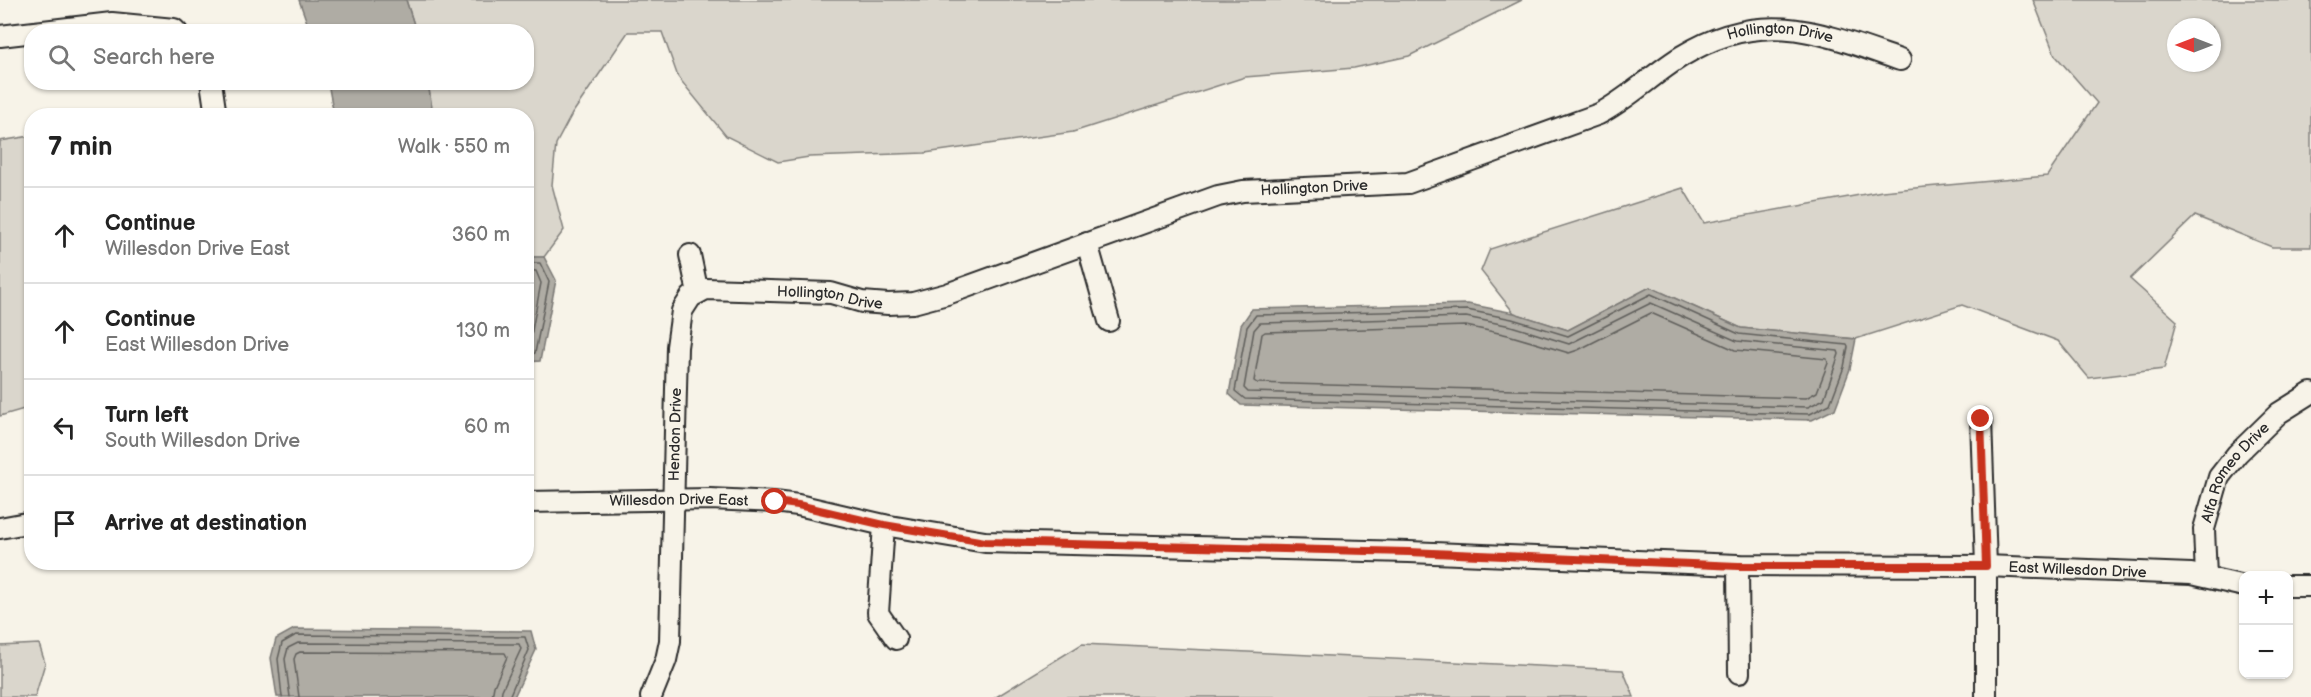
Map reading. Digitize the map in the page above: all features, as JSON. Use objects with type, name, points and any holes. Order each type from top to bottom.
[{"type":"street","points":[[103,24],[121,24]]},
{"type":"street","name":"Hollington Drive","points":[[702,291],[831,293],[862,302],[913,303],[947,294],[1218,196],[1243,191],[1408,183],[1599,114],[1706,42],[1727,34],[1758,28],[1799,29],[1823,34],[1900,60]]},
{"type":"street","points":[[0,36],[24,33]]},
{"type":"street","points":[[212,90],[215,108]]},
{"type":"street","points":[[1087,243],[1109,321]]},
{"type":"street","points":[[690,255],[702,291]]},
{"type":"street","name":"Hendon Drive","points":[[651,697],[666,660],[670,641],[677,347],[682,311],[691,297],[702,291]]},
{"type":"street","name":"Alfa Romeo Drive","points":[[2206,577],[2204,529],[2219,477],[2237,454],[2279,412],[2311,393]]},
{"type":"street","points":[[1981,419],[1986,566],[1986,697]]},
{"type":"street","name":"Willesdon Drive East","points":[[534,502],[675,499],[798,505],[884,525],[985,542],[1409,552],[1656,562]]},
{"type":"street","points":[[0,528],[24,524]]},
{"type":"street","points":[[884,525],[878,613],[896,639]]},
{"type":"street","name":"East Willesdon Drive","points":[[1656,562],[1738,566],[1986,566],[2191,574],[2239,585]]},
{"type":"street","points":[[1738,566],[1739,673]]},
{"type":"street","points":[[2293,586],[2311,586]]},
{"type":"shaded area","points":[[406,0],[1522,0],[1409,56],[1354,68],[1245,77],[1073,132],[925,153],[809,157],[778,162],[726,136],[678,77],[662,32],[628,32],[572,114],[556,144],[552,185],[564,230],[544,257],[534,257],[534,108],[432,108],[429,90],[534,90],[534,24],[414,24]]},
{"type":"shaded area","points":[[2033,0],[2311,0],[2311,247],[2272,247],[2195,216],[2130,279],[2177,321],[2164,369],[2089,378],[2058,341],[1962,305],[1856,339],[1741,328],[1650,287],[1568,330],[1514,313],[1481,271],[1490,249],[1683,188],[1704,223],[1882,191],[2047,176],[2097,103],[2055,55]]},
{"type":"shaded area","points":[[24,137],[24,409],[0,416],[0,141]]},
{"type":"shaded area","points":[[39,644],[45,663],[35,697],[0,697],[0,646]]},
{"type":"shaded area","points":[[1082,644],[1623,670],[1634,697],[996,697]]},
{"type":"water","points":[[299,0],[406,0],[414,24],[308,24]]},
{"type":"water","points":[[329,90],[429,90],[432,108],[333,108]]},
{"type":"water","points":[[534,257],[544,257],[556,280],[540,361],[534,361]]},
{"type":"water","points":[[1650,287],[1741,328],[1856,339],[1850,369],[1835,409],[1812,420],[1241,405],[1229,394],[1241,325],[1252,309],[1468,304],[1514,313],[1568,330]]},
{"type":"water","points":[[294,629],[531,631],[536,650],[514,697],[277,697],[271,658],[276,639]]},
{"type":"route","points":[[775,502],[798,505],[884,525],[985,542],[1409,552],[1738,566],[1986,566],[1981,419]]}]
